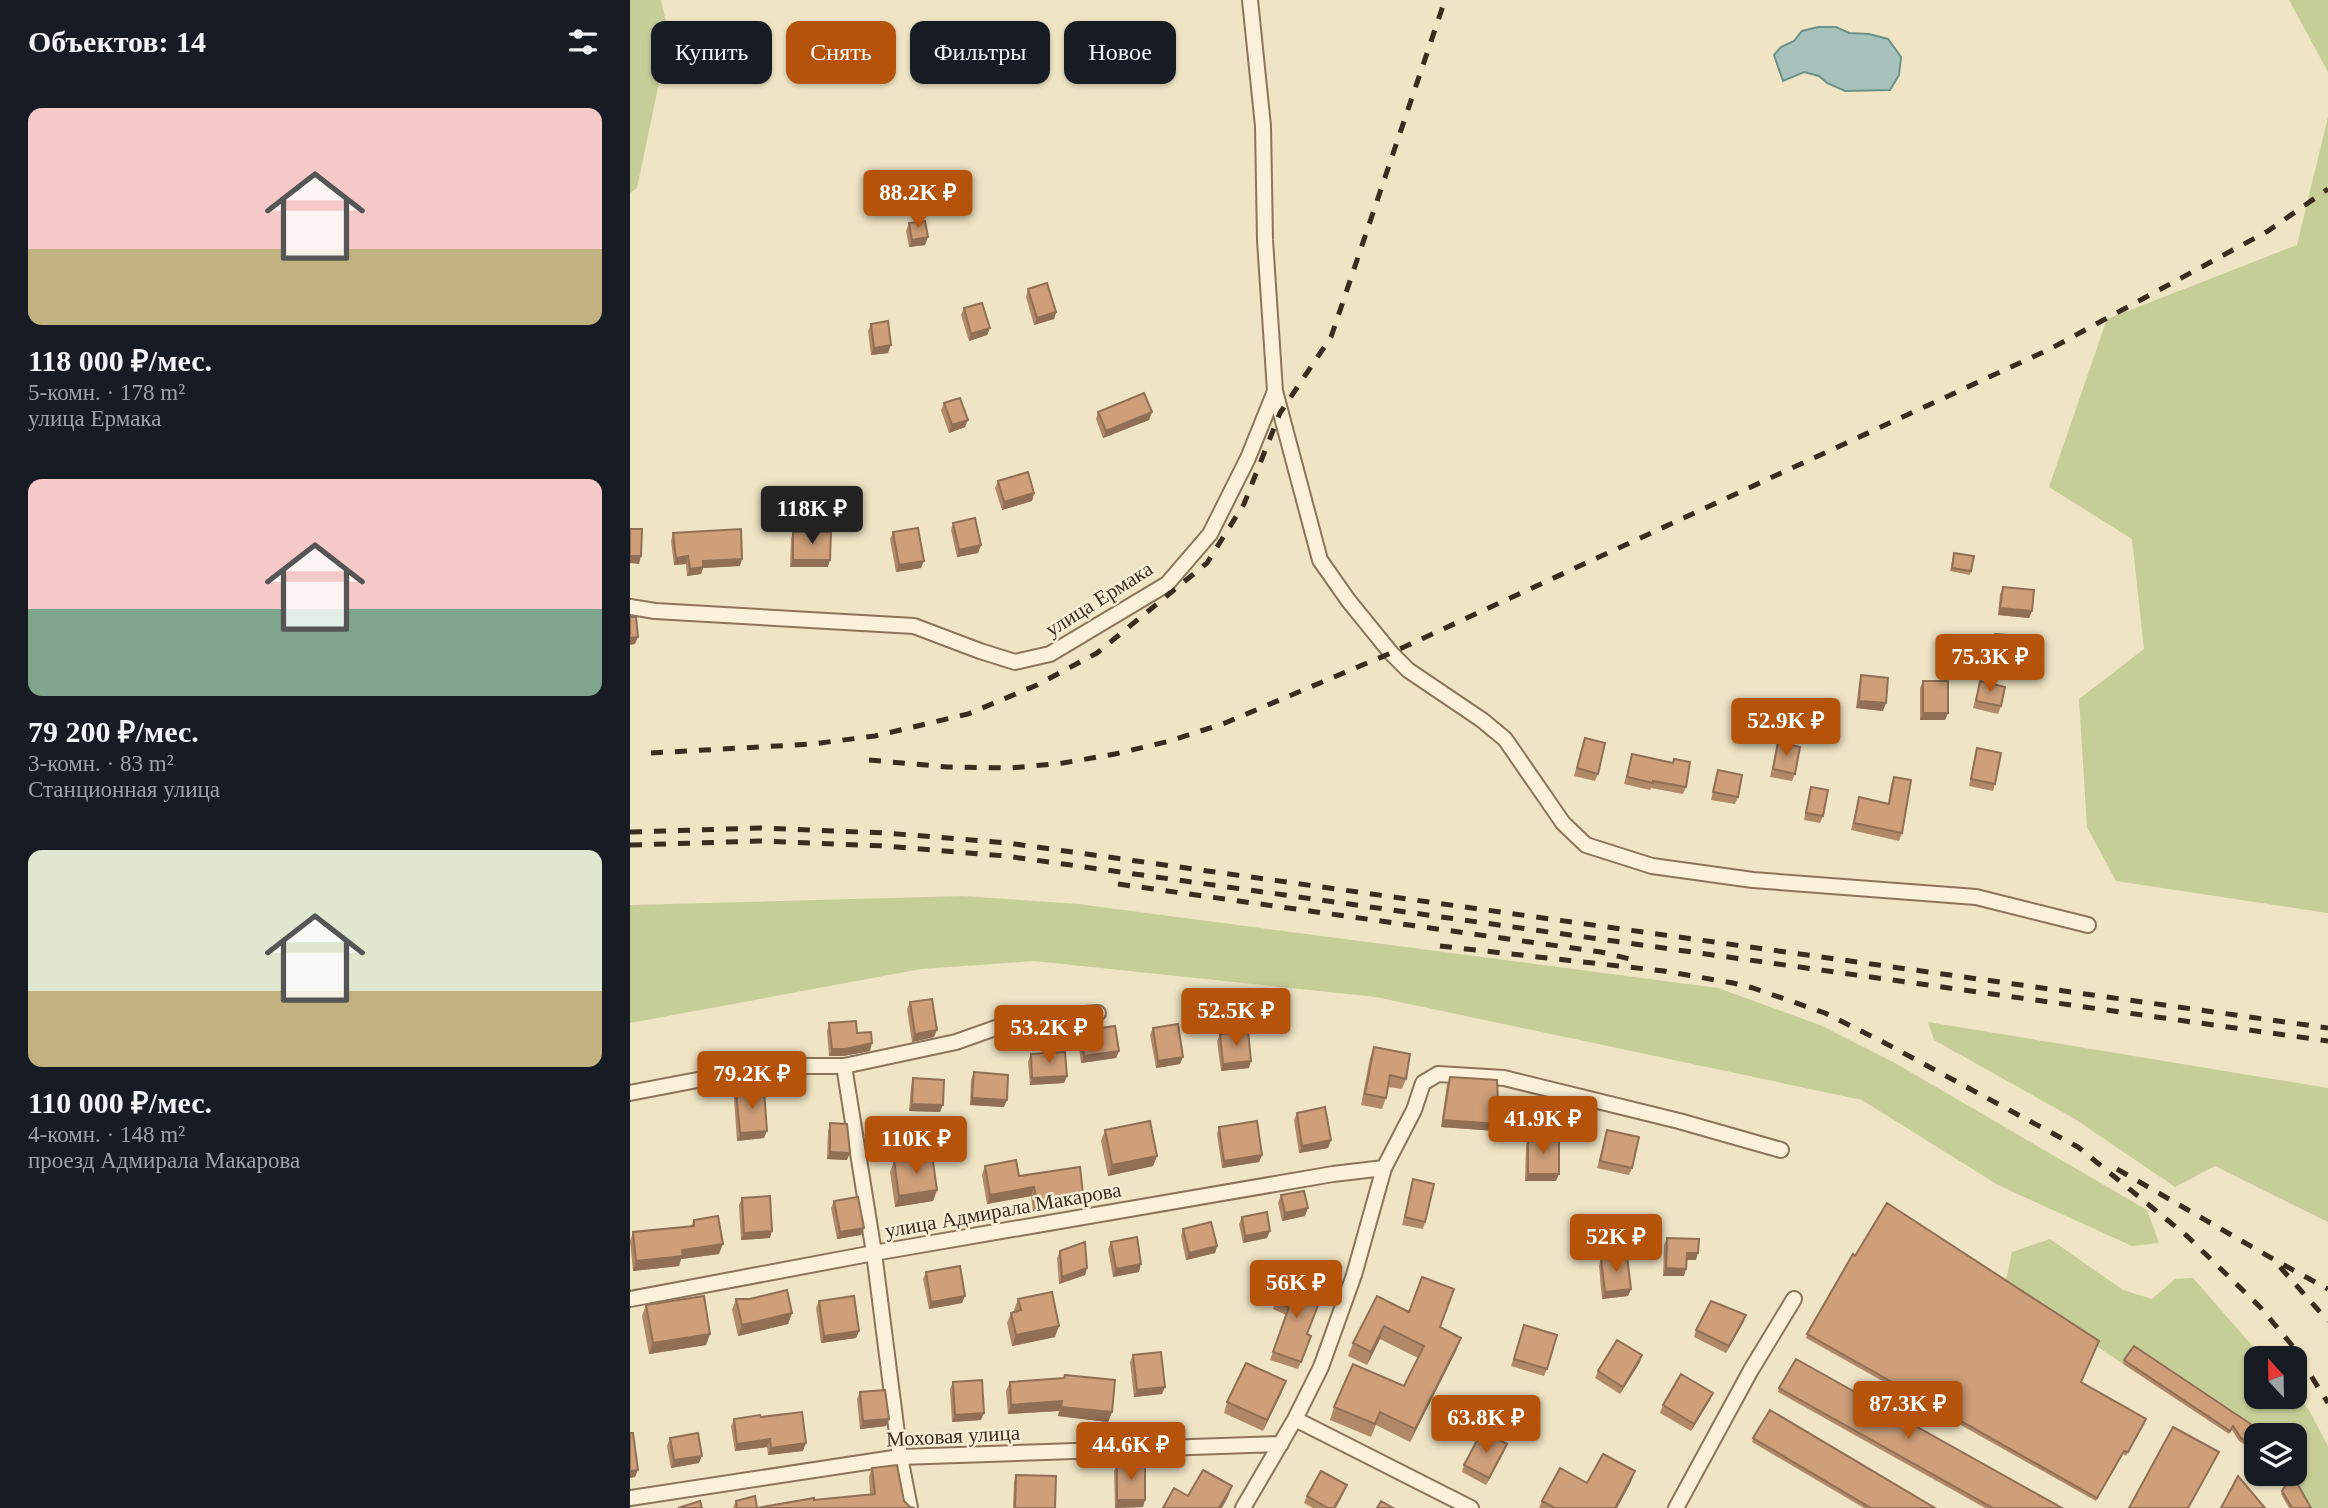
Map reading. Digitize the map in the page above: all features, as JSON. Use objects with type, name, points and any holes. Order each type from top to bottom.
[{"type":"street","points":[[1250,0],[1262,126],[1265,240],[1275,391],[1320,560],[1348,600],[1408,670],[1482,720],[1505,739],[1563,823],[1586,845],[1652,866],[1753,880],[1976,897],[2088,925]]},
{"type":"street","name":"улица Ермака","points":[[630,607],[655,611],[914,626],[1015,662],[1050,654],[1167,583],[1210,534],[1248,458],[1275,391]]},
{"type":"street","points":[[630,1093],[734,1073],[768,1072],[803,1066],[844,1066],[956,1042],[1021,1019],[1098,1013]]},
{"type":"street","points":[[844,1066],[910,1508]]},
{"type":"street","points":[[1243,1508],[1295,1419],[1321,1367],[1354,1275],[1384,1168],[1415,1110],[1423,1083],[1438,1074],[1504,1078],[1679,1121],[1781,1150]]},
{"type":"street","name":"улица Адмирала Макарова","points":[[630,1299],[874,1253],[1333,1174],[1384,1168]]},
{"type":"street","points":[[1676,1508],[1747,1377],[1794,1299]]},
{"type":"street","points":[[1295,1419],[1471,1508]]},
{"type":"street","name":"Моховая улица","points":[[630,1498],[901,1457],[1281,1444]]},
{"type":"green space","points":[[630,0],[661,0],[666,21],[651,21],[651,84],[659,84],[637,188],[630,193]]},
{"type":"green space","points":[[2289,0],[2328,0],[2328,72]]},
{"type":"green space","points":[[2328,117],[2328,913],[2116,881],[2087,827],[2079,699],[2144,649],[2132,539],[2049,487],[2107,319],[2297,245]]},
{"type":"green space","points":[[963,896],[1078,904],[1718,988],[1820,1025],[1895,1063],[2147,1210],[2159,1243],[2132,1246],[1998,1185],[1862,1100],[1376,997],[1034,961],[921,969],[630,1023],[630,905]]},
{"type":"green space","points":[[1928,1022],[2328,1088],[2328,1222],[2215,1166],[2175,1187],[2075,1119],[1934,1040]]},
{"type":"green space","points":[[2050,1239],[2123,1290],[2152,1299],[2175,1279],[2193,1278],[2252,1346],[2244,1346],[2244,1409],[2307,1408],[2309,1410],[2328,1446],[2328,1508],[2308,1508],[2295,1486],[2307,1486],[2307,1423],[2244,1423],[2244,1427],[2132,1350],[2123,1364],[2005,1284],[2012,1252]]},
{"type":"water","points":[[1818,27],[1836,27],[1849,33],[1888,39],[1901,57],[1899,75],[1890,90],[1845,91],[1819,76],[1804,72],[1783,81],[1774,55],[1781,47],[1794,41],[1802,31]]},
{"type":"building","points":[[925,221],[928,237],[912,240],[909,223]]},
{"type":"building","points":[[1047,283],[1056,312],[1037,318],[1028,289]]},
{"type":"building","points":[[982,303],[990,328],[971,334],[964,308]]},
{"type":"building","points":[[888,321],[891,345],[874,348],[871,324]]},
{"type":"building","points":[[1144,393],[1152,412],[1106,431],[1098,412]]},
{"type":"building","points":[[960,398],[968,420],[952,425],[944,403]]},
{"type":"building","points":[[1028,472],[1034,493],[1004,502],[998,481]]},
{"type":"building","points":[[975,518],[981,545],[959,550],[953,523]]},
{"type":"building","points":[[918,528],[924,561],[899,565],[893,532]]},
{"type":"building","points":[[630,529],[642,529],[641,556],[630,556]]},
{"type":"building","points":[[741,529],[742,559],[703,561],[703,567],[690,569],[688,556],[676,558],[673,533]]},
{"type":"building","points":[[793,532],[831,532],[830,560],[793,560]]},
{"type":"building","points":[[1954,553],[1974,556],[1971,571],[1952,568]]},
{"type":"building","points":[[2003,587],[2034,590],[2032,611],[2000,608]]},
{"type":"building","points":[[630,617],[636,617],[638,637],[630,638]]},
{"type":"building","points":[[1995,634],[2023,636],[2021,655],[1993,653]]},
{"type":"building","points":[[1861,675],[1888,678],[1886,703],[1859,701]]},
{"type":"building","points":[[1923,681],[1948,681],[1948,713],[1923,713]]},
{"type":"building","points":[[1980,681],[2005,687],[2001,706],[1976,701]]},
{"type":"building","points":[[1585,738],[1605,743],[1598,774],[1577,768]]},
{"type":"building","points":[[1778,742],[1800,747],[1795,774],[1773,769]]},
{"type":"building","points":[[1977,748],[2001,753],[1995,784],[1971,779]]},
{"type":"building","points":[[1632,754],[1673,763],[1674,759],[1690,762],[1686,787],[1627,777]]},
{"type":"building","points":[[1718,770],[1742,775],[1738,797],[1713,792]]},
{"type":"building","points":[[1894,777],[1911,780],[1902,833],[1854,823],[1859,797],[1889,804]]},
{"type":"building","points":[[1811,787],[1828,790],[1823,816],[1806,813]]},
{"type":"building","points":[[932,999],[937,1030],[915,1034],[910,1002]]},
{"type":"building","points":[[856,1021],[857,1033],[871,1032],[872,1043],[832,1049],[829,1023]]},
{"type":"building","points":[[1178,1024],[1183,1057],[1158,1061],[1153,1028]]},
{"type":"building","points":[[1115,1026],[1119,1051],[1084,1056],[1080,1031]]},
{"type":"building","points":[[1248,1031],[1251,1061],[1223,1064],[1220,1034]]},
{"type":"building","points":[[1374,1047],[1410,1054],[1406,1079],[1390,1075],[1386,1098],[1365,1094]]},
{"type":"building","points":[[1065,1052],[1067,1076],[1032,1078],[1031,1054]]},
{"type":"building","points":[[974,1072],[1008,1075],[1007,1100],[972,1098]]},
{"type":"building","points":[[1450,1077],[1497,1080],[1499,1124],[1443,1120]]},
{"type":"building","points":[[913,1078],[944,1080],[943,1105],[912,1104]]},
{"type":"building","points":[[764,1090],[767,1131],[740,1133],[736,1092]]},
{"type":"building","points":[[1325,1107],[1331,1140],[1302,1146],[1297,1113]]},
{"type":"building","points":[[1150,1121],[1157,1156],[1112,1165],[1105,1130]]},
{"type":"building","points":[[1257,1121],[1262,1155],[1224,1161],[1219,1127]]},
{"type":"building","points":[[830,1123],[847,1124],[850,1153],[830,1152]]},
{"type":"building","points":[[1607,1130],[1639,1137],[1632,1168],[1600,1161]]},
{"type":"building","points":[[1528,1138],[1559,1138],[1559,1174],[1528,1174]]},
{"type":"building","points":[[932,1155],[937,1190],[899,1196],[894,1161]]},
{"type":"building","points":[[1016,1160],[1019,1176],[1080,1167],[1083,1194],[1037,1202],[1034,1187],[990,1195],[985,1166]]},
{"type":"building","points":[[1413,1179],[1434,1184],[1425,1222],[1405,1217]]},
{"type":"building","points":[[1304,1191],[1308,1208],[1285,1213],[1281,1195]]},
{"type":"building","points":[[770,1196],[772,1231],[744,1233],[742,1198]]},
{"type":"building","points":[[858,1197],[864,1228],[840,1232],[834,1201]]},
{"type":"building","points":[[1887,1203],[2099,1341],[2081,1382],[2146,1419],[2097,1498],[1807,1334],[1853,1254],[1855,1256]]},
{"type":"building","points":[[1267,1212],[1270,1231],[1245,1236],[1242,1217]]},
{"type":"building","points":[[718,1216],[723,1244],[682,1250],[683,1256],[636,1261],[633,1232],[694,1226],[694,1220]]},
{"type":"building","points":[[1211,1222],[1217,1246],[1189,1253],[1183,1229]]},
{"type":"building","points":[[1137,1237],[1141,1264],[1116,1269],[1111,1242]]},
{"type":"building","points":[[1667,1238],[1699,1239],[1698,1253],[1687,1253],[1686,1269],[1666,1268]]},
{"type":"building","points":[[1085,1242],[1087,1268],[1062,1277],[1060,1251]]},
{"type":"building","points":[[1627,1256],[1631,1289],[1605,1292],[1601,1259]]},
{"type":"building","points":[[960,1266],[965,1296],[931,1302],[926,1272]]},
{"type":"building","points":[[1422,1277],[1454,1289],[1440,1327],[1461,1338],[1415,1429],[1380,1412],[1375,1424],[1334,1407],[1353,1364],[1404,1386],[1424,1346],[1384,1326],[1371,1352],[1353,1343],[1377,1296],[1409,1312]]},
{"type":"building","points":[[1284,1280],[1322,1295],[1307,1334],[1311,1336],[1301,1362],[1273,1352],[1289,1307],[1275,1302]]},
{"type":"building","points":[[787,1290],[792,1313],[742,1325],[736,1299],[750,1299]]},
{"type":"building","points":[[1052,1292],[1059,1326],[1016,1335],[1011,1313],[1021,1310],[1018,1299]]},
{"type":"building","points":[[704,1296],[710,1334],[653,1343],[646,1305]]},
{"type":"building","points":[[854,1296],[859,1331],[824,1336],[819,1301]]},
{"type":"building","points":[[1711,1301],[1746,1315],[1729,1346],[1696,1330]]},
{"type":"building","points":[[1524,1325],[1557,1335],[1547,1369],[1514,1359]]},
{"type":"building","points":[[1617,1340],[1642,1355],[1623,1387],[1598,1371]]},
{"type":"building","points":[[2134,1346],[2249,1423],[2244,1423],[2244,1440],[2233,1426],[2230,1431],[2124,1360]]},
{"type":"building","points":[[1161,1352],[1165,1387],[1137,1390],[1133,1355]]},
{"type":"building","points":[[1796,1359],[2062,1508],[1993,1508],[1779,1388]]},
{"type":"building","points":[[1246,1363],[1286,1381],[1267,1420],[1227,1402]]},
{"type":"building","points":[[1681,1374],[1713,1393],[1694,1424],[1663,1405]]},
{"type":"building","points":[[1065,1375],[1115,1380],[1112,1412],[1061,1407],[1062,1401],[1011,1405],[1010,1382],[1064,1378]]},
{"type":"building","points":[[982,1380],[984,1413],[955,1415],[953,1382]]},
{"type":"building","points":[[885,1390],[889,1419],[863,1421],[860,1392]]},
{"type":"building","points":[[1770,1410],[1935,1508],[1871,1508],[1753,1438]]},
{"type":"building","points":[[802,1412],[806,1443],[771,1448],[770,1439],[737,1444],[734,1419]]},
{"type":"building","points":[[2173,1427],[2219,1452],[2188,1508],[2129,1508]]},
{"type":"building","points":[[1482,1431],[1507,1444],[1489,1478],[1464,1465]]},
{"type":"building","points":[[630,1433],[633,1433],[638,1470],[630,1471]]},
{"type":"building","points":[[698,1433],[702,1456],[674,1460],[670,1438]]},
{"type":"building","points":[[1603,1454],[1635,1471],[1615,1508],[1555,1508],[1542,1501],[1560,1468],[1587,1483]]},
{"type":"building","points":[[1145,1463],[1145,1500],[1117,1500],[1117,1464]]},
{"type":"building","points":[[897,1465],[904,1501],[915,1508],[757,1508],[814,1498],[875,1494],[872,1468]]},
{"type":"building","points":[[1203,1470],[1232,1486],[1219,1508],[1163,1508],[1174,1488],[1188,1496]]},
{"type":"building","points":[[1321,1471],[1347,1485],[1334,1508],[1328,1508],[1307,1496]]},
{"type":"building","points":[[1016,1475],[1056,1476],[1055,1508],[1015,1508]]},
{"type":"building","points":[[2238,1476],[2265,1508],[2221,1508]]},
{"type":"building","points":[[2285,1486],[2299,1486],[2311,1508],[2292,1508],[2282,1491]]},
{"type":"building","points":[[755,1496],[757,1508],[737,1508],[736,1501]]},
{"type":"building","points":[[700,1501],[702,1508],[678,1508]]},
{"type":"building","points":[[1381,1501],[1393,1508],[1377,1508]]},
{"type":"railway","points":[[651,753],[812,744],[875,736],[968,714],[1037,685],[1097,653],[1207,563],[1244,504],[1280,413],[1331,337],[1445,0]]},
{"type":"railway","points":[[869,760],[947,767],[1011,768],[1063,763],[1170,741],[1225,723],[1391,653],[2050,349],[2268,231],[2328,189]]},
{"type":"railway","points":[[630,832],[761,828],[886,833],[1008,843],[2328,1028]]},
{"type":"railway","points":[[630,845],[761,841],[885,846],[1006,856],[2328,1041]]},
{"type":"railway","points":[[1118,884],[1601,952],[1630,959]]},
{"type":"railway","points":[[1440,946],[1664,971],[1733,983],[1825,1013],[1883,1042],[2078,1147],[2187,1236],[2260,1307],[2291,1344],[2328,1403]]},
{"type":"railway","points":[[2117,1169],[2328,1289]]},
{"type":"railway","points":[[2280,1267],[2328,1321]]}]
